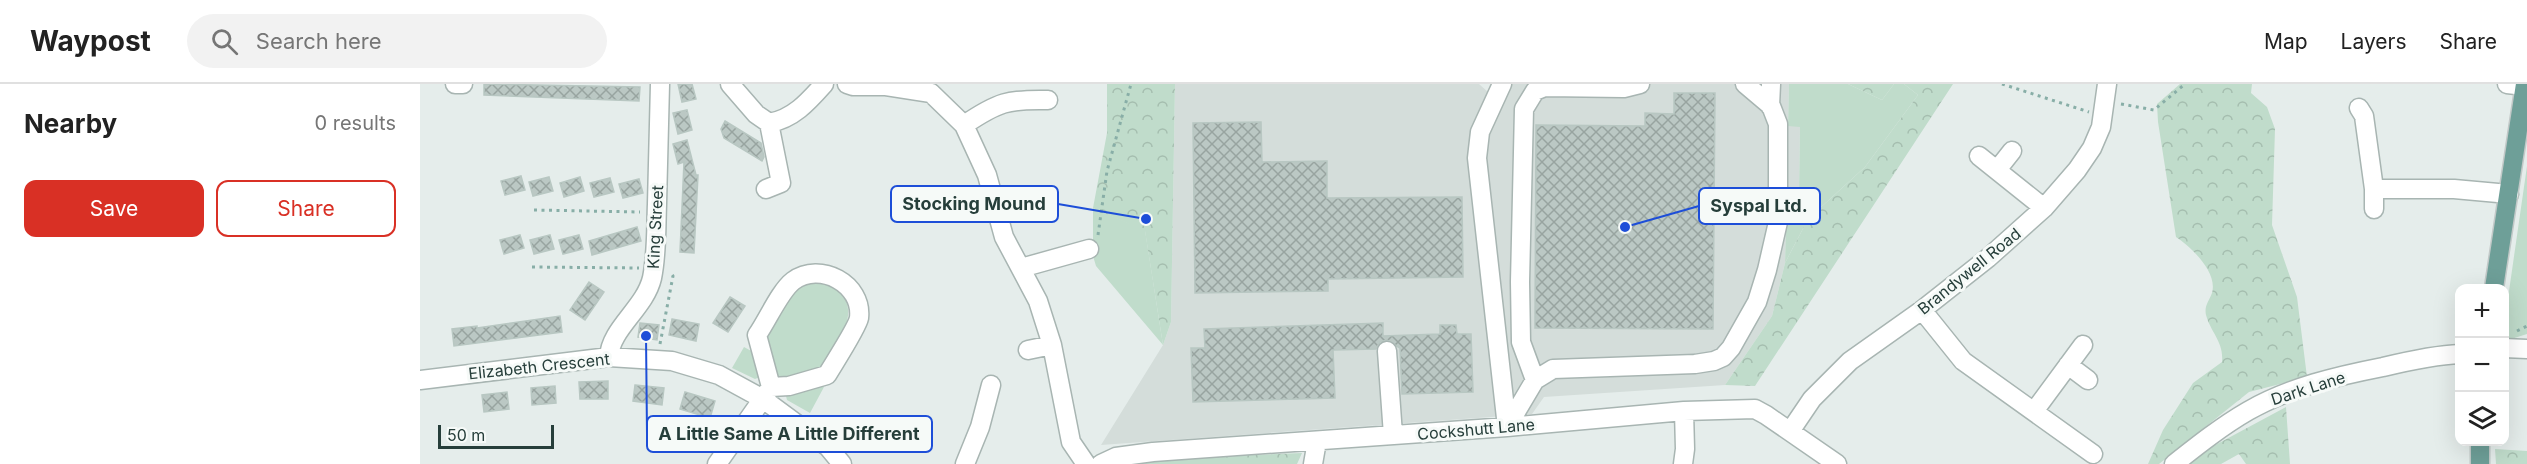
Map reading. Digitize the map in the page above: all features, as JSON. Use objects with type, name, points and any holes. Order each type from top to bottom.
[{"type":"main road","points":[[2495,284],[2509,194],[2519,85]]},
{"type":"main road","points":[[2480,446],[2481,464]]},
{"type":"street","points":[[455,84],[463,84]]},
{"type":"street","name":"King Street","points":[[609,357],[610,342],[646,295],[654,262],[660,84]]},
{"type":"street","points":[[730,84],[756,114],[769,123],[781,183],[766,189]]},
{"type":"street","points":[[769,123],[781,121],[803,107],[824,84]]},
{"type":"street","points":[[847,84],[886,86],[931,93],[964,125],[987,175],[1004,237],[1038,301],[1052,345],[1071,442],[1086,464]]},
{"type":"street","points":[[1502,84],[1480,132],[1477,158],[1507,427]]},
{"type":"street","points":[[1535,380],[1521,342],[1524,109],[1535,91],[1545,87],[1624,88],[1640,84]]},
{"type":"street","points":[[1745,84],[1770,105]]},
{"type":"street","points":[[1507,427],[1535,380],[1553,369],[1705,362],[1723,357],[1731,348],[1757,302],[1778,222],[1778,124],[1770,105],[1771,84]]},
{"type":"street","points":[[964,125],[987,109],[1011,100],[1022,92],[1048,100]]},
{"type":"street","name":"Brandywell Road","points":[[1791,430],[1812,399],[1850,361],[1922,310],[1988,258],[2044,208],[2077,170],[2092,148],[2101,127],[2105,100]]},
{"type":"street","points":[[2359,108],[2364,116],[2374,189],[2374,208]]},
{"type":"street","points":[[1997,170],[2012,151]]},
{"type":"street","points":[[1980,156],[2044,208]]},
{"type":"street","points":[[2374,189],[2454,189],[2509,194]]},
{"type":"street","points":[[1021,268],[1089,249]]},
{"type":"street","points":[[717,464],[767,393],[827,375],[859,319],[858,306],[844,282],[832,275],[816,273],[792,282],[786,290],[757,335],[767,393]]},
{"type":"street","points":[[1922,310],[1963,361],[2035,410],[2093,454]]},
{"type":"street","points":[[1028,350],[1052,345]]},
{"type":"street","points":[[2035,410],[2083,345]]},
{"type":"street","points":[[2509,348],[2527,350]]},
{"type":"street","points":[[1387,351],[1393,435]]},
{"type":"street","name":"Dark Lane","points":[[2174,464],[2218,429],[2276,397],[2305,386],[2358,372],[2455,355]]},
{"type":"street","name":"Elizabeth Crescent","points":[[420,380],[609,357],[672,362],[719,375],[767,393],[828,447],[842,464]]},
{"type":"street","points":[[2068,365],[2088,380]]},
{"type":"street","points":[[970,462],[991,385]]},
{"type":"street","name":"Cockshutt Lane","points":[[1101,464],[1116,457],[1153,452],[1507,427],[1684,411],[1755,410],[1791,430],[1837,464]]},
{"type":"street","points":[[1683,464],[1684,411]]},
{"type":"street","points":[[1313,464],[1317,441]]},
{"type":"path","points":[[1089,249],[1098,235],[1107,171],[1131,84]]},
{"type":"path","points":[[2002,84],[2052,102],[2105,100],[2154,110],[2185,84]]},
{"type":"path","points":[[534,210],[657,212]]},
{"type":"path","points":[[532,267],[664,261],[673,276],[657,360]]},
{"type":"shaded area","points":[[1175,84],[1479,84],[1488,92],[1491,84],[1789,84],[1788,125],[1800,126],[1799,194],[1787,195],[1785,263],[1772,316],[1725,385],[1544,397],[1532,414],[1101,445],[1163,345],[1171,322]]},
{"type":"green space","points":[[1107,84],[1175,84],[1171,322],[1163,345],[1145,231],[1093,208],[1107,133]]},
{"type":"green space","points":[[1789,84],[1848,84],[1882,100],[1894,84],[1904,84],[1918,95],[1865,167],[1808,219],[1785,263],[1787,194],[1799,194],[1800,127],[1788,126]]},
{"type":"green space","points":[[1848,84],[1894,84],[1882,100]]},
{"type":"green space","points":[[1904,84],[1953,84],[1755,386],[1725,385],[1772,316],[1785,263],[1808,219],[1865,167],[1918,95]]},
{"type":"green space","points":[[2180,84],[2252,84],[2251,93],[2267,107],[2275,129],[2272,225],[2297,297],[2307,377],[2249,392],[2159,464],[2148,464],[2163,430],[2193,383],[2222,362],[2221,349],[2206,312],[2206,306],[2212,293],[2211,277],[2196,254],[2176,237],[2158,122],[2157,104]]},
{"type":"green space","points":[[2527,166],[2527,334],[2509,340],[2509,291]]},
{"type":"green space","points":[[1093,208],[1145,230],[1163,345],[1096,266],[1093,256]]},
{"type":"green space","points":[[822,281],[837,290],[845,300],[848,310],[847,321],[836,344],[820,368],[779,380],[765,336],[792,291],[799,286]]},
{"type":"green space","points":[[744,347],[755,353],[760,377],[755,379],[732,368]]},
{"type":"green space","points":[[824,387],[810,413],[787,400],[786,396],[789,393]]},
{"type":"green space","points":[[2286,407],[2290,464],[2246,464],[2239,454],[2221,464],[2189,464],[2206,450]]},
{"type":"green space","points":[[2495,449],[2527,451],[2527,464],[2496,464]]},
{"type":"green space","points":[[1302,453],[1297,464],[1123,464],[1130,460]]},
{"type":"building","points":[[484,84],[640,87],[639,101],[484,95]]},
{"type":"building","points":[[678,84],[692,84],[696,99],[682,102]]},
{"type":"building","points":[[1674,93],[1715,93],[1713,329],[1535,328],[1536,125],[1645,126],[1645,113],[1674,114]]},
{"type":"building","points":[[687,110],[692,130],[678,134],[673,113]]},
{"type":"building","points":[[725,121],[761,143],[764,157],[762,161],[724,138],[721,129]]},
{"type":"building","points":[[1261,122],[1262,162],[1327,161],[1327,198],[1462,197],[1463,277],[1328,279],[1328,291],[1195,293],[1193,123]]},
{"type":"building","points":[[687,140],[696,175],[698,175],[694,253],[680,252],[684,162],[678,164],[673,144]]},
{"type":"building","points":[[521,176],[525,190],[505,195],[501,181]]},
{"type":"building","points":[[549,177],[553,191],[533,196],[529,182]]},
{"type":"building","points":[[580,177],[584,191],[564,197],[560,183]]},
{"type":"building","points":[[610,178],[614,192],[594,197],[590,183]]},
{"type":"building","points":[[639,179],[643,193],[623,198],[619,184]]},
{"type":"building","points":[[637,227],[641,241],[592,255],[589,241]]},
{"type":"building","points":[[520,235],[524,248],[504,254],[500,240]]},
{"type":"building","points":[[550,235],[554,249],[534,254],[530,240]]},
{"type":"building","points":[[579,235],[583,249],[563,254],[559,240]]},
{"type":"building","points":[[589,282],[604,292],[585,320],[570,310]]},
{"type":"building","points":[[730,297],[745,306],[728,332],[713,323]]},
{"type":"building","points":[[560,316],[562,332],[454,346],[452,329],[477,326],[477,328]]},
{"type":"building","points":[[672,319],[699,324],[696,341],[669,335]]},
{"type":"building","points":[[640,323],[659,325],[657,340],[638,337]]},
{"type":"building","points":[[1383,323],[1383,336],[1440,334],[1440,325],[1456,325],[1457,334],[1471,334],[1473,392],[1402,394],[1400,348],[1387,340],[1380,342],[1376,349],[1333,350],[1335,398],[1193,402],[1191,348],[1205,348],[1204,329]]},
{"type":"building","points":[[608,381],[608,399],[580,399],[579,382]]},
{"type":"building","points":[[635,385],[664,388],[662,405],[633,401]]},
{"type":"building","points":[[555,386],[556,403],[532,405],[531,388]]},
{"type":"building","points":[[507,392],[509,409],[484,412],[482,395]]},
{"type":"building","points":[[685,392],[715,401],[710,418],[680,409]]},
{"type":"place","name":"Stocking Mound","points":[[1146,219]]},
{"type":"place","name":"Syspal Ltd.","points":[[1625,227]]},
{"type":"place","name":"A Little Same A Little Different","points":[[646,336]]}]
